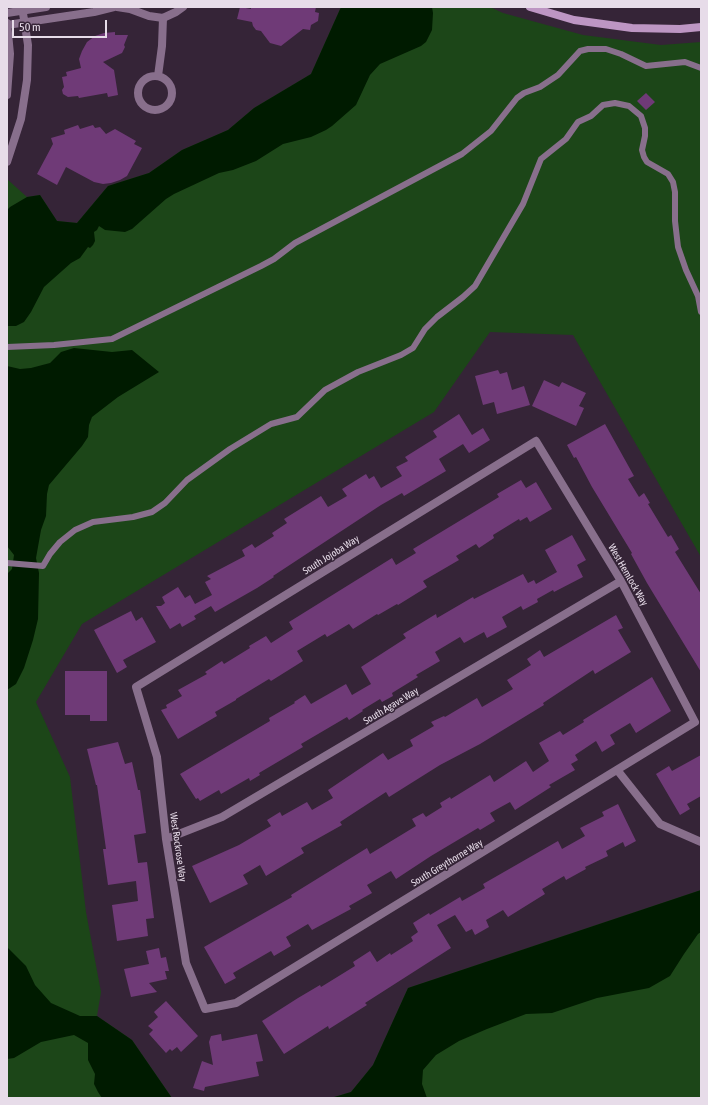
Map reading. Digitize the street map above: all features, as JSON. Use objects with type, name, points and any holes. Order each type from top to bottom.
[{"type":"street","points":[[7,12],[46,7]]},
{"type":"street","points":[[7,95],[10,54],[7,24],[25,23],[94,12],[114,7]]},
{"type":"street","points":[[118,7],[130,9],[149,16],[163,18],[176,12],[182,7]]},
{"type":"street","points":[[530,7],[574,20],[632,28],[680,29],[701,27]]},
{"type":"street","points":[[7,162],[21,119],[27,80],[28,45],[23,9]]},
{"type":"street","points":[[158,76],[162,46],[163,18]]},
{"type":"street","points":[[153,76],[158,76],[168,82],[171,88],[171,100],[162,108],[151,110],[146,108],[139,100],[138,89],[143,80],[153,76]]},
{"type":"street","name":"West Hemlock Way","points":[[536,441],[621,581],[695,722]]},
{"type":"street","name":"South Jojoba Way","points":[[136,687],[536,441]]},
{"type":"street","name":"South Agave Way","points":[[166,839],[222,817],[621,581]]},
{"type":"street","name":"West Rockrose Way","points":[[136,687],[157,757],[166,839],[186,963],[205,1009]]},
{"type":"street","name":"South Greythorne Way","points":[[205,1009],[236,1003],[618,771],[695,722]]},
{"type":"street","points":[[618,771],[660,824],[701,842]]},
{"type":"lane","points":[[7,347],[112,339],[267,262],[295,243],[462,154],[491,131],[517,98],[524,93],[540,87],[558,75],[580,51],[588,49],[606,49],[621,54],[646,66],[685,62],[701,68]]},
{"type":"lane","points":[[9,563],[43,566],[50,554],[60,542],[75,530],[93,522],[134,517],[152,512],[165,503],[187,480],[230,449],[271,424],[297,417],[325,390],[358,372],[401,355],[413,348],[425,329],[437,317],[475,286],[523,204],[542,159],[566,139],[578,122],[591,116],[603,105],[615,103],[629,106],[640,116],[645,128],[642,150],[644,157],[648,162],[668,174],[673,182],[675,192],[675,220],[678,247],[686,270],[698,296],[701,312]]},
{"type":"green space","points":[[341,7],[490,7],[503,13],[583,35],[661,45],[701,42],[701,557],[573,335],[490,332],[434,412],[82,624],[36,702],[70,777],[86,912],[101,992],[97,1016],[132,1040],[172,1098],[7,1098],[7,179],[27,197],[40,195],[57,221],[77,223],[108,186],[149,173],[182,150],[228,130],[254,108],[311,74]]},
{"type":"green space","points":[[701,890],[701,1098],[331,1098],[351,1092],[373,1065],[408,988]]},
{"type":"shaded area","points":[[341,7],[432,7],[432,30],[426,42],[421,46],[380,64],[370,75],[356,105],[326,130],[311,137],[283,144],[256,161],[233,170],[219,173],[174,194],[166,199],[132,229],[125,232],[105,230],[99,226],[94,232],[95,241],[93,245],[90,248],[88,247],[80,258],[71,263],[44,287],[24,322],[16,326],[7,326],[7,210],[10,207],[27,197],[40,195],[57,221],[77,223],[108,186],[149,173],[182,150],[228,130],[254,108],[311,74]]},
{"type":"shaded area","points":[[74,348],[112,352],[132,350],[159,372],[118,397],[92,417],[89,425],[88,437],[49,485],[46,516],[41,530],[36,558],[39,573],[38,619],[24,668],[16,684],[7,690],[7,574],[12,569],[14,555],[7,546],[7,366],[20,369],[50,363],[61,352]]},
{"type":"shaded area","points":[[701,890],[701,932],[698,934],[670,976],[649,988],[597,998],[552,1013],[526,1014],[459,1041],[436,1055],[423,1070],[422,1084],[427,1098],[331,1098],[351,1092],[373,1065],[408,988]]},
{"type":"shaded area","points":[[7,947],[26,966],[35,985],[51,1003],[80,1016],[97,1016],[132,1040],[172,1098],[102,1098],[94,1084],[95,1074],[88,1060],[88,1043],[74,1035],[41,1042],[14,1058],[7,1059]]},
{"type":"building","points":[[240,7],[251,9],[251,7],[316,7],[315,12],[319,13],[318,21],[311,25],[310,30],[303,29],[281,46],[270,43],[261,31],[256,30],[252,22],[237,19]]},
{"type":"building","points":[[115,32],[115,35],[128,35],[124,45],[125,47],[122,53],[103,62],[114,70],[118,95],[108,97],[107,93],[79,98],[78,96],[68,97],[63,94],[62,90],[64,87],[62,77],[67,76],[66,72],[81,68],[79,59],[87,42],[95,36]]},
{"type":"building","points":[[646,93],[655,102],[646,110],[637,101]]},
{"type":"building","points":[[78,125],[80,129],[93,125],[95,128],[100,127],[106,134],[115,129],[136,141],[134,144],[142,148],[127,176],[111,183],[103,184],[94,182],[66,167],[57,185],[37,174],[53,144],[51,138],[65,134],[64,130]]},
{"type":"building","points":[[498,370],[500,374],[507,372],[512,390],[524,386],[530,405],[497,414],[494,402],[483,405],[475,376]]},
{"type":"building","points":[[544,380],[559,387],[562,382],[586,393],[579,406],[584,408],[576,426],[532,406]]},
{"type":"building","points":[[459,414],[472,435],[483,428],[490,440],[469,453],[463,444],[439,459],[446,471],[404,496],[402,493],[381,505],[257,588],[215,612],[211,606],[194,616],[196,619],[182,627],[180,623],[170,629],[156,606],[161,606],[165,603],[162,597],[178,587],[185,598],[190,595],[195,604],[212,595],[205,582],[211,579],[207,576],[245,556],[242,550],[252,544],[255,548],[274,536],[272,533],[287,523],[284,519],[321,496],[328,507],[347,496],[342,489],[366,474],[369,479],[374,476],[381,488],[402,476],[396,467],[408,461],[405,457],[437,437],[433,431]]},
{"type":"building","points":[[605,424],[634,476],[628,479],[639,497],[644,493],[650,503],[648,504],[668,537],[671,535],[679,549],[675,552],[701,594],[701,672],[647,583],[631,554],[632,553],[592,487],[576,457],[574,458],[567,445]]},
{"type":"building","points":[[521,480],[526,488],[536,482],[552,509],[530,522],[527,517],[520,521],[519,519],[493,535],[494,538],[479,548],[476,544],[456,556],[459,560],[423,581],[427,587],[398,605],[397,604],[378,615],[377,614],[353,629],[349,624],[327,637],[325,634],[297,651],[303,661],[271,681],[269,679],[215,712],[217,716],[178,739],[161,710],[167,708],[166,705],[182,696],[178,690],[207,674],[205,672],[222,661],[224,664],[266,636],[271,643],[293,629],[289,622],[392,558],[396,565],[416,553],[413,549],[499,497],[497,494]]},
{"type":"building","points":[[572,535],[586,560],[577,565],[583,577],[554,592],[553,590],[537,599],[538,602],[523,610],[521,606],[502,617],[507,627],[487,638],[484,632],[464,643],[460,637],[435,652],[440,661],[416,675],[418,677],[392,693],[393,696],[382,702],[380,699],[349,720],[347,717],[301,744],[303,747],[259,773],[260,775],[250,781],[249,778],[221,794],[219,790],[200,801],[198,798],[196,799],[180,774],[270,721],[269,718],[295,703],[294,702],[305,695],[311,704],[346,684],[352,695],[371,684],[361,667],[406,638],[403,634],[436,614],[437,618],[473,597],[474,599],[523,574],[528,583],[534,580],[536,584],[557,572],[545,550]]},
{"type":"building","points":[[131,611],[136,621],[142,617],[156,642],[123,660],[127,667],[117,673],[94,630]]},
{"type":"building","points":[[616,615],[623,628],[618,630],[631,652],[595,674],[593,670],[543,703],[544,705],[480,744],[440,765],[389,797],[386,792],[340,822],[342,825],[301,848],[304,853],[266,876],[260,865],[243,875],[248,884],[210,903],[192,866],[239,845],[271,826],[267,820],[280,812],[282,816],[307,802],[312,810],[333,798],[328,790],[383,753],[388,760],[413,746],[410,740],[434,726],[431,722],[444,716],[445,717],[477,698],[482,707],[513,689],[507,680],[531,665],[527,659],[540,650],[544,657]]},
{"type":"building","points":[[65,671],[107,671],[107,721],[90,721],[90,715],[65,715]]},
{"type":"building","points":[[652,677],[671,711],[636,733],[630,723],[610,735],[615,744],[602,752],[596,741],[575,755],[578,760],[571,764],[575,770],[549,785],[551,787],[515,810],[510,802],[490,813],[495,821],[480,830],[478,828],[396,879],[391,871],[367,885],[372,893],[349,906],[351,909],[312,930],[308,924],[286,937],[291,946],[274,956],[271,951],[233,973],[236,978],[225,984],[204,947],[292,897],[291,895],[367,848],[370,854],[416,826],[412,819],[423,813],[426,817],[442,807],[440,803],[450,797],[451,799],[490,775],[494,782],[526,761],[533,772],[549,761],[539,743],[560,731],[563,735],[584,722],[583,720]]},
{"type":"building","points":[[118,742],[125,764],[132,762],[138,790],[140,790],[146,833],[134,835],[138,863],[147,862],[154,918],[146,919],[148,936],[117,941],[112,905],[138,901],[136,881],[108,885],[103,849],[106,849],[97,785],[87,749]]},
{"type":"building","points":[[701,755],[701,796],[687,804],[690,809],[680,815],[656,774],[669,766],[672,771]]},
{"type":"building","points":[[618,804],[636,841],[625,847],[623,842],[606,851],[608,856],[585,867],[586,869],[566,880],[564,876],[542,889],[545,894],[508,917],[503,910],[486,920],[489,927],[475,935],[472,929],[466,932],[455,915],[437,925],[451,948],[365,1003],[367,1005],[329,1029],[328,1026],[284,1054],[262,1021],[298,998],[320,985],[321,987],[355,966],[353,962],[370,951],[377,962],[390,953],[391,955],[413,941],[411,937],[418,932],[413,923],[429,913],[430,915],[460,897],[462,901],[485,888],[483,884],[558,841],[562,849],[585,836],[580,828],[604,816],[602,812]]},
{"type":"building","points":[[159,948],[161,958],[166,957],[169,971],[165,971],[167,979],[149,983],[157,992],[131,997],[124,969],[149,964],[146,951]]},
{"type":"building","points":[[166,1001],[198,1036],[181,1052],[177,1047],[172,1051],[170,1049],[166,1053],[149,1034],[153,1030],[148,1026],[158,1017],[154,1012]]},
{"type":"building","points":[[221,1034],[222,1041],[257,1034],[263,1061],[256,1062],[259,1076],[205,1087],[204,1091],[193,1088],[202,1061],[213,1065],[209,1042],[211,1036]]}]
